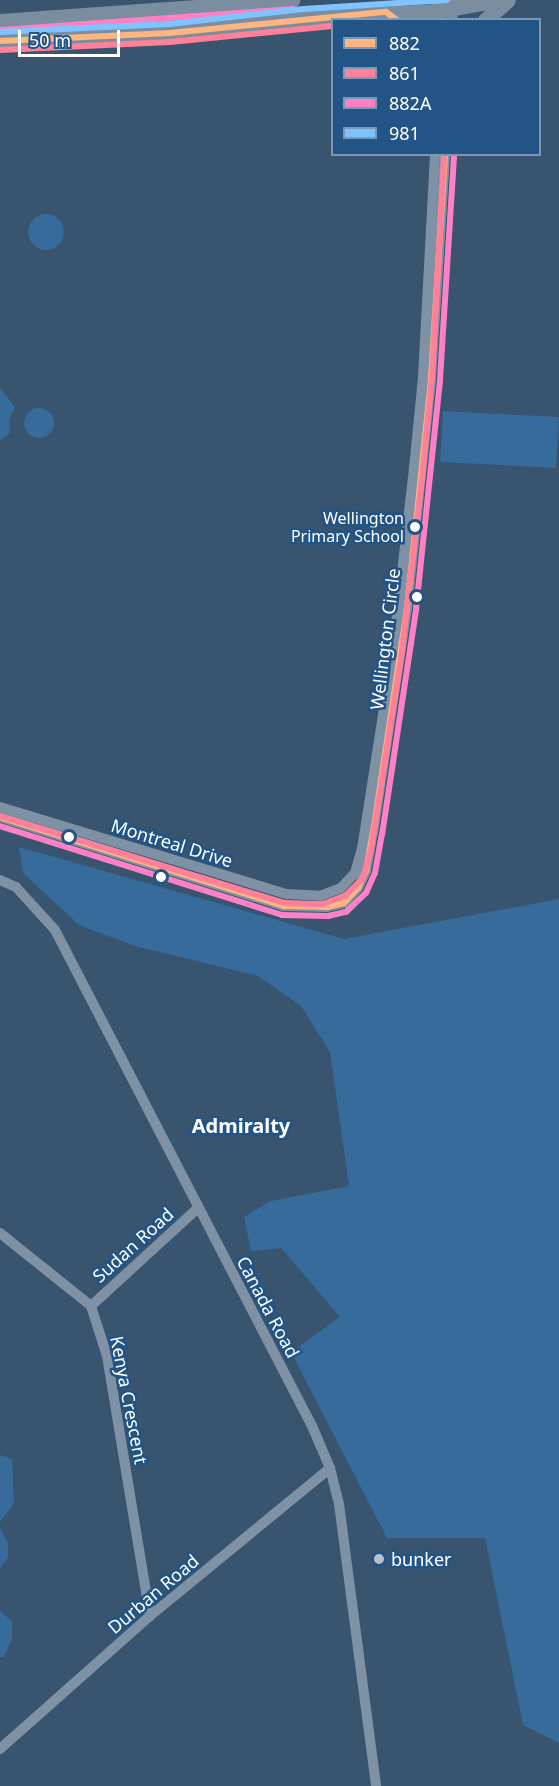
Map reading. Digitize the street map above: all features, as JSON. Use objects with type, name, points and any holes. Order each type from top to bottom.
[{"type":"main road","points":[[0,21],[292,0]]},
{"type":"main road","points":[[366,18],[453,9],[499,0]]},
{"type":"main road","points":[[488,18],[508,0]]},
{"type":"main road","points":[[0,41],[170,33],[331,21]]},
{"type":"street","name":"Wellington Circle","points":[[335,891],[347,882],[360,861],[393,650],[423,377],[435,156]]},
{"type":"street","name":"Wellington Circle","points":[[344,903],[358,888],[366,871],[402,651],[431,378],[445,156]]},
{"type":"street","name":"Montreal Drive","points":[[0,807],[278,892],[306,897],[335,891]]},
{"type":"street","name":"Montreal Drive","points":[[0,817],[285,906],[309,909],[344,903]]},
{"type":"street","name":"Canada Road","points":[[0,880],[16,886],[55,930],[197,1209],[312,1425],[330,1468],[339,1504],[376,1786]]},
{"type":"street","name":"Sudan Road","points":[[91,1306],[197,1209]]},
{"type":"street","points":[[0,1233],[91,1306]]},
{"type":"street","name":"Kenya Crescent","points":[[91,1306],[107,1356],[150,1616]]},
{"type":"street","name":"Durban Road","points":[[0,1749],[150,1616],[330,1468]]},
{"type":"shaded area","points":[[46,214],[59,219],[64,232],[59,245],[46,250],[33,245],[28,232],[33,219]]},
{"type":"shaded area","points":[[0,388],[15,407],[9,420],[10,433],[0,440]]},
{"type":"shaded area","points":[[39,408],[50,412],[54,423],[50,434],[39,438],[28,434],[24,423],[28,412]]},
{"type":"shaded area","points":[[443,411],[559,417],[556,468],[440,462]]},
{"type":"shaded area","points":[[19,847],[344,939],[559,899],[559,1743],[523,1725],[485,1538],[387,1538],[291,1352],[340,1317],[281,1248],[251,1251],[244,1217],[271,1201],[349,1186],[330,1052],[301,1006],[258,976],[135,946],[79,925],[23,873]]},
{"type":"shaded area","points":[[0,1455],[12,1459],[14,1504],[0,1522]]},
{"type":"shaded area","points":[[0,1528],[8,1543],[8,1558],[0,1568]]},
{"type":"shaded area","points":[[0,1611],[12,1621],[12,1639],[4,1657],[0,1657]]},
{"type":"transit line","name":"981","points":[[0,32],[169,24],[303,9],[447,0]]},
{"type":"transit line","name":"882A","points":[[1,30],[293,9]]},
{"type":"transit line","name":"882","points":[[0,41],[170,33],[386,12],[394,18]]},
{"type":"transit line","name":"861","points":[[0,50],[170,42],[331,26]]},
{"type":"transit line","name":"861","points":[[0,816],[285,903],[323,904],[346,895],[363,878],[371,850],[402,651],[422,479],[432,377],[444,156]]},
{"type":"transit line","name":"882","points":[[0,817],[284,906],[327,907],[344,903],[358,888],[366,871],[373,833],[407,608],[431,378],[445,156]]},
{"type":"transit line","name":"882A","points":[[0,826],[282,915],[328,916],[346,912],[366,893],[375,873],[382,835],[416,609],[440,379],[454,156]]},
{"type":"place","name":"Wellington Primary School","points":[[415,527]]},
{"type":"place","name":"bunker","points":[[379,1559]]},
{"type":"district","name":"Admiralty","points":[[241,1125]]}]
